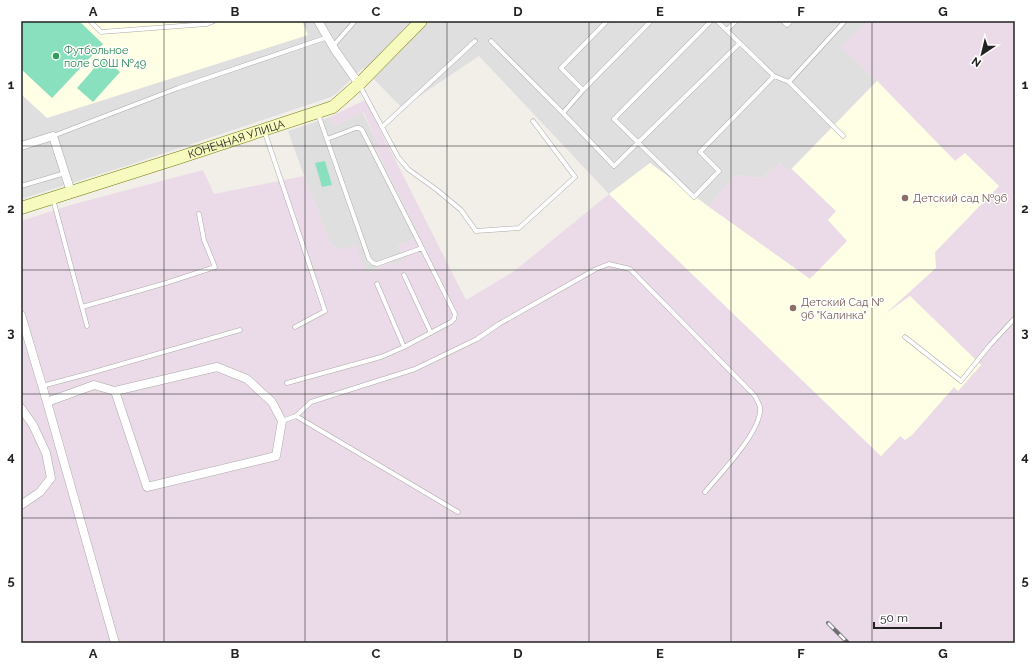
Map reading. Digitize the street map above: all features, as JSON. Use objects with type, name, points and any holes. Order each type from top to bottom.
[{"type":"street","points":[[318,21],[332,46],[359,84]]},
{"type":"street","name":"КОНЕЧНАЯ УЛИЦА","points":[[21,208],[333,107],[359,84],[421,21]]},
{"type":"street","points":[[21,146],[54,136],[71,192]]},
{"type":"street","points":[[21,315],[47,402],[114,643]]},
{"type":"street","points":[[47,402],[94,385],[115,391],[217,367],[247,379],[272,402],[282,421],[276,456],[147,487],[115,391]]},
{"type":"street","points":[[21,408],[33,426],[46,453],[51,478],[40,492],[21,505]]},
{"type":"lane","points":[[90,21],[102,32],[207,24],[214,21]]},
{"type":"lane","points":[[332,46],[355,21]]},
{"type":"lane","points":[[583,90],[561,68],[607,21]]},
{"type":"lane","points":[[563,113],[583,90],[651,21]]},
{"type":"lane","points":[[711,21],[614,119],[694,197],[719,171],[700,152],[774,76]]},
{"type":"lane","points":[[718,21],[774,76],[789,82],[843,136]]},
{"type":"lane","points":[[727,30],[736,21]]},
{"type":"lane","points":[[783,21],[787,25],[791,21]]},
{"type":"lane","points":[[789,82],[845,21]]},
{"type":"lane","points":[[54,136],[178,88],[328,38]]},
{"type":"lane","points":[[382,127],[475,41]]},
{"type":"lane","points":[[491,41],[614,166],[740,43]]},
{"type":"lane","points":[[359,84],[403,164],[461,210],[476,231],[519,228],[575,177],[533,121]]},
{"type":"lane","points":[[318,112],[369,259],[373,263],[377,264],[422,248]]},
{"type":"lane","points":[[287,383],[381,357],[404,347],[451,322],[454,319],[455,314],[362,130],[356,128],[327,139]]},
{"type":"lane","points":[[264,130],[325,311],[295,327]]},
{"type":"lane","points":[[21,186],[65,173]]},
{"type":"lane","points":[[53,198],[87,326]]},
{"type":"lane","points":[[82,307],[166,283],[215,267],[204,240],[199,214]]},
{"type":"lane","points":[[282,421],[296,416],[311,402],[415,369],[478,339],[512,316],[596,269],[610,264],[630,269],[755,396],[760,408],[758,423],[749,438],[705,492]]},
{"type":"lane","points":[[404,275],[431,333]]},
{"type":"lane","points":[[377,284],[404,347]]},
{"type":"lane","points":[[905,337],[961,381],[990,345],[1015,318]]},
{"type":"lane","points":[[42,386],[240,330]]},
{"type":"lane","points":[[296,416],[458,512]]},
{"type":"shaded area","points":[[21,21],[868,21],[841,47],[877,81],[789,171],[780,163],[761,178],[735,175],[709,207],[650,163],[609,194],[479,56],[402,108],[363,68],[331,97],[129,165],[21,199]]},
{"type":"shaded area","points":[[21,21],[302,21],[308,35],[47,118],[21,94]]},
{"type":"shaded area","points":[[868,21],[1015,21],[1015,643],[21,643],[21,221],[74,204],[203,170],[214,194],[304,176],[331,245],[341,250],[355,244],[367,273],[391,262],[392,265],[404,260],[398,246],[419,236],[375,147],[379,145],[363,112],[334,126],[330,117],[365,100],[466,300],[513,272],[609,194],[881,456],[900,436],[912,435],[954,387],[958,391],[981,365],[910,296],[879,320],[935,252],[999,186],[955,161],[877,81],[840,47]]},
{"type":"shaded area","points":[[877,81],[955,161],[965,153],[999,186],[935,252],[936,268],[885,314],[910,296],[981,365],[958,391],[954,387],[912,435],[905,440],[900,436],[881,456],[609,194],[650,163],[810,279],[847,241],[828,220],[836,211],[792,169]]},
{"type":"shaded area","points":[[362,112],[379,145],[375,148],[419,236],[398,246],[404,260],[392,266],[391,262],[366,273],[341,250],[331,245],[288,131],[330,117],[334,126]]},
{"type":"shaded area","points":[[780,163],[789,171],[792,169],[836,211],[828,220],[848,241],[810,279],[709,207],[735,175],[761,178]]},
{"type":"green space","name":"Футбольное поле СОШ №49","points":[[21,21],[79,21],[103,44],[52,98],[21,69]]},
{"type":"green space","points":[[104,57],[120,72],[93,102],[77,88]]},
{"type":"green space","points":[[325,161],[332,185],[322,187],[315,163]]},
{"type":"railway","points":[[828,623],[848,643]]},
{"type":"place","name":"Футбольное поле СОШ №49","points":[[56,56]]},
{"type":"place","name":"Детский сад №96","points":[[905,198]]},
{"type":"place","name":"Детский Сад № 96 \"Калинка\"","points":[[793,308]]}]
